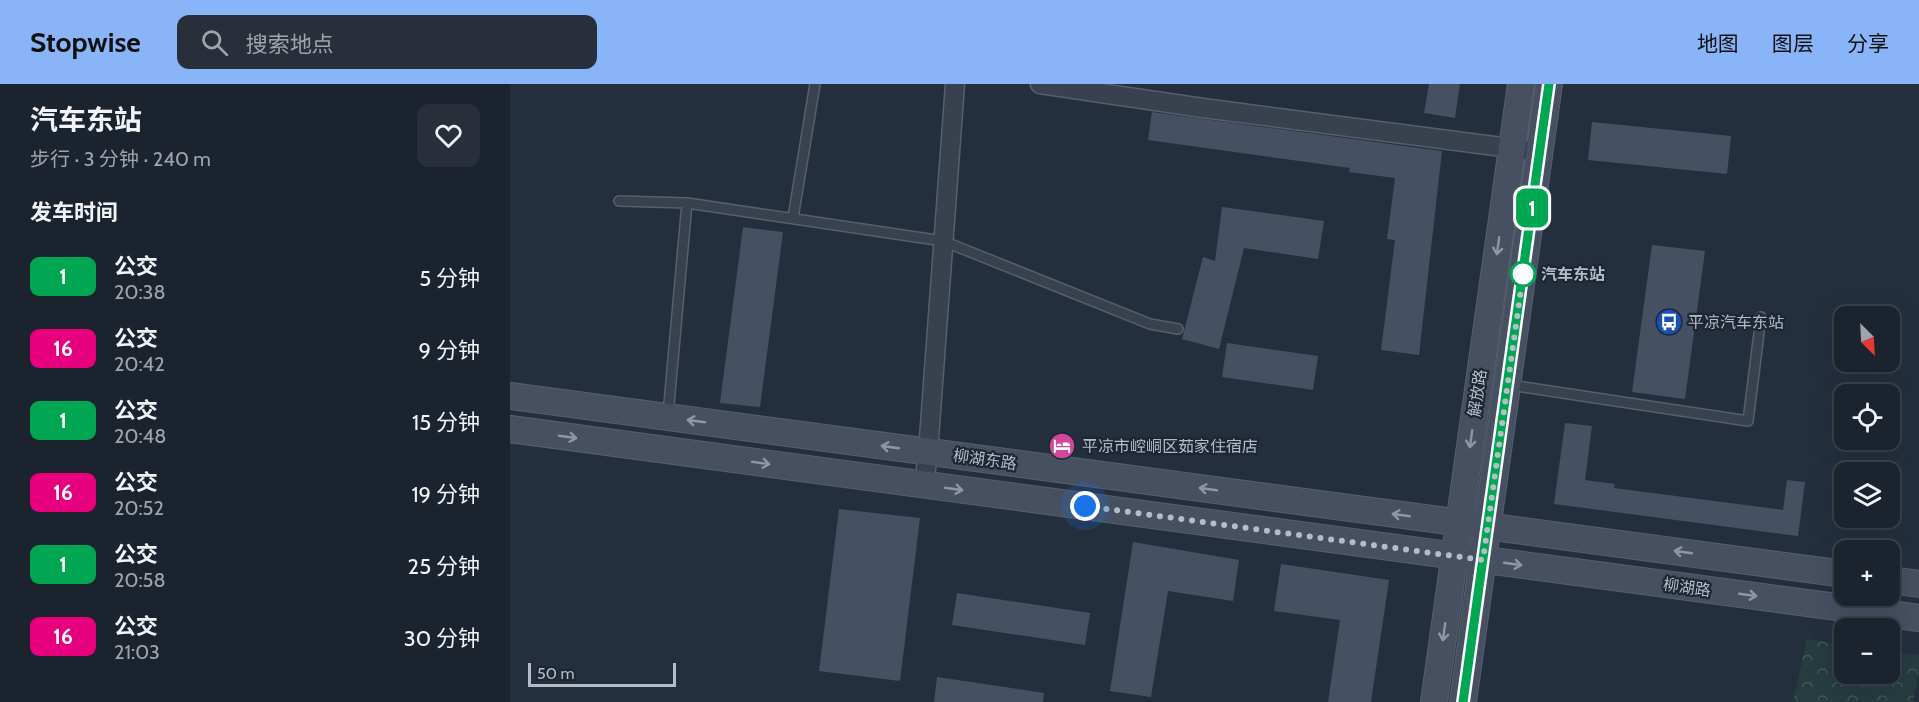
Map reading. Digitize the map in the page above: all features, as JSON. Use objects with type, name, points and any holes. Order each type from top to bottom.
[{"type":"main road","name":"解放路","points":[[1434,702],[1521,84]]},
{"type":"main road","name":"解放路","points":[[1463,702],[1549,84]]},
{"type":"main road","name":"柳湖东路","points":[[510,396],[1459,522]]},
{"type":"main road","name":"柳湖东路","points":[[510,429],[1455,556]]},
{"type":"main road","name":"柳湖路","points":[[1459,522],[1834,573]]},
{"type":"main road","name":"柳湖路","points":[[1455,556],[1919,618]]},
{"type":"main road","points":[[1900,581],[1919,584]]},
{"type":"street","points":[[924,485],[955,84]]},
{"type":"street","points":[[1040,84],[1203,108],[1540,152]]},
{"type":"lane","points":[[793,218],[815,84]]},
{"type":"lane","points":[[619,201],[687,203],[943,241],[1150,324],[1178,329]]},
{"type":"lane","points":[[668,417],[687,203]]},
{"type":"lane","points":[[1507,385],[1748,421],[1761,317]]},
{"type":"green space","points":[[1807,639],[1834,643],[1834,684],[1900,684],[1900,652],[1919,655],[1919,671],[1913,702],[1793,702]]},
{"type":"building","points":[[1429,84],[1460,84],[1455,118],[1424,113]]},
{"type":"building","points":[[1152,112],[1442,151],[1419,355],[1381,350],[1395,240],[1387,239],[1395,178],[1349,172],[1350,168],[1148,140]]},
{"type":"building","points":[[1592,122],[1731,136],[1727,174],[1588,160]]},
{"type":"building","points":[[1222,207],[1324,221],[1318,259],[1244,248],[1219,349],[1182,339],[1203,257],[1215,261]]},
{"type":"building","points":[[743,227],[783,232],[760,407],[720,403]]},
{"type":"building","name":"平凉汽车东站","points":[[1652,245],[1705,251],[1685,399],[1632,392]]},
{"type":"building","points":[[1227,343],[1318,356],[1313,390],[1222,377]]},
{"type":"building","points":[[1565,423],[1592,426],[1585,480],[1615,484],[1614,488],[1783,510],[1787,480],[1805,482],[1798,536],[1554,504]]},
{"type":"building","points":[[839,509],[920,518],[900,681],[819,671]]},
{"type":"building","points":[[1133,542],[1239,560],[1233,601],[1168,591],[1151,697],[1110,691]]},
{"type":"building","points":[[1281,564],[1389,580],[1371,702],[1328,702],[1340,620],[1274,611]]},
{"type":"building","points":[[957,593],[1090,613],[1085,645],[952,625]]},
{"type":"building","points":[[937,677],[1044,693],[1043,702],[934,702]]},
{"type":"bus line","name":"1","points":[[1463,702],[1549,84]]},
{"type":"place","name":"汽车东站","points":[[1523,274]]},
{"type":"place","name":"平凉汽车东站","points":[[1669,322]]},
{"type":"place","name":"平凉市崆峒区茹家住宿店","points":[[1062,446]]},
{"type":"route","points":[[1085,506],[1483,560],[1524,268],[1523,274]]}]
